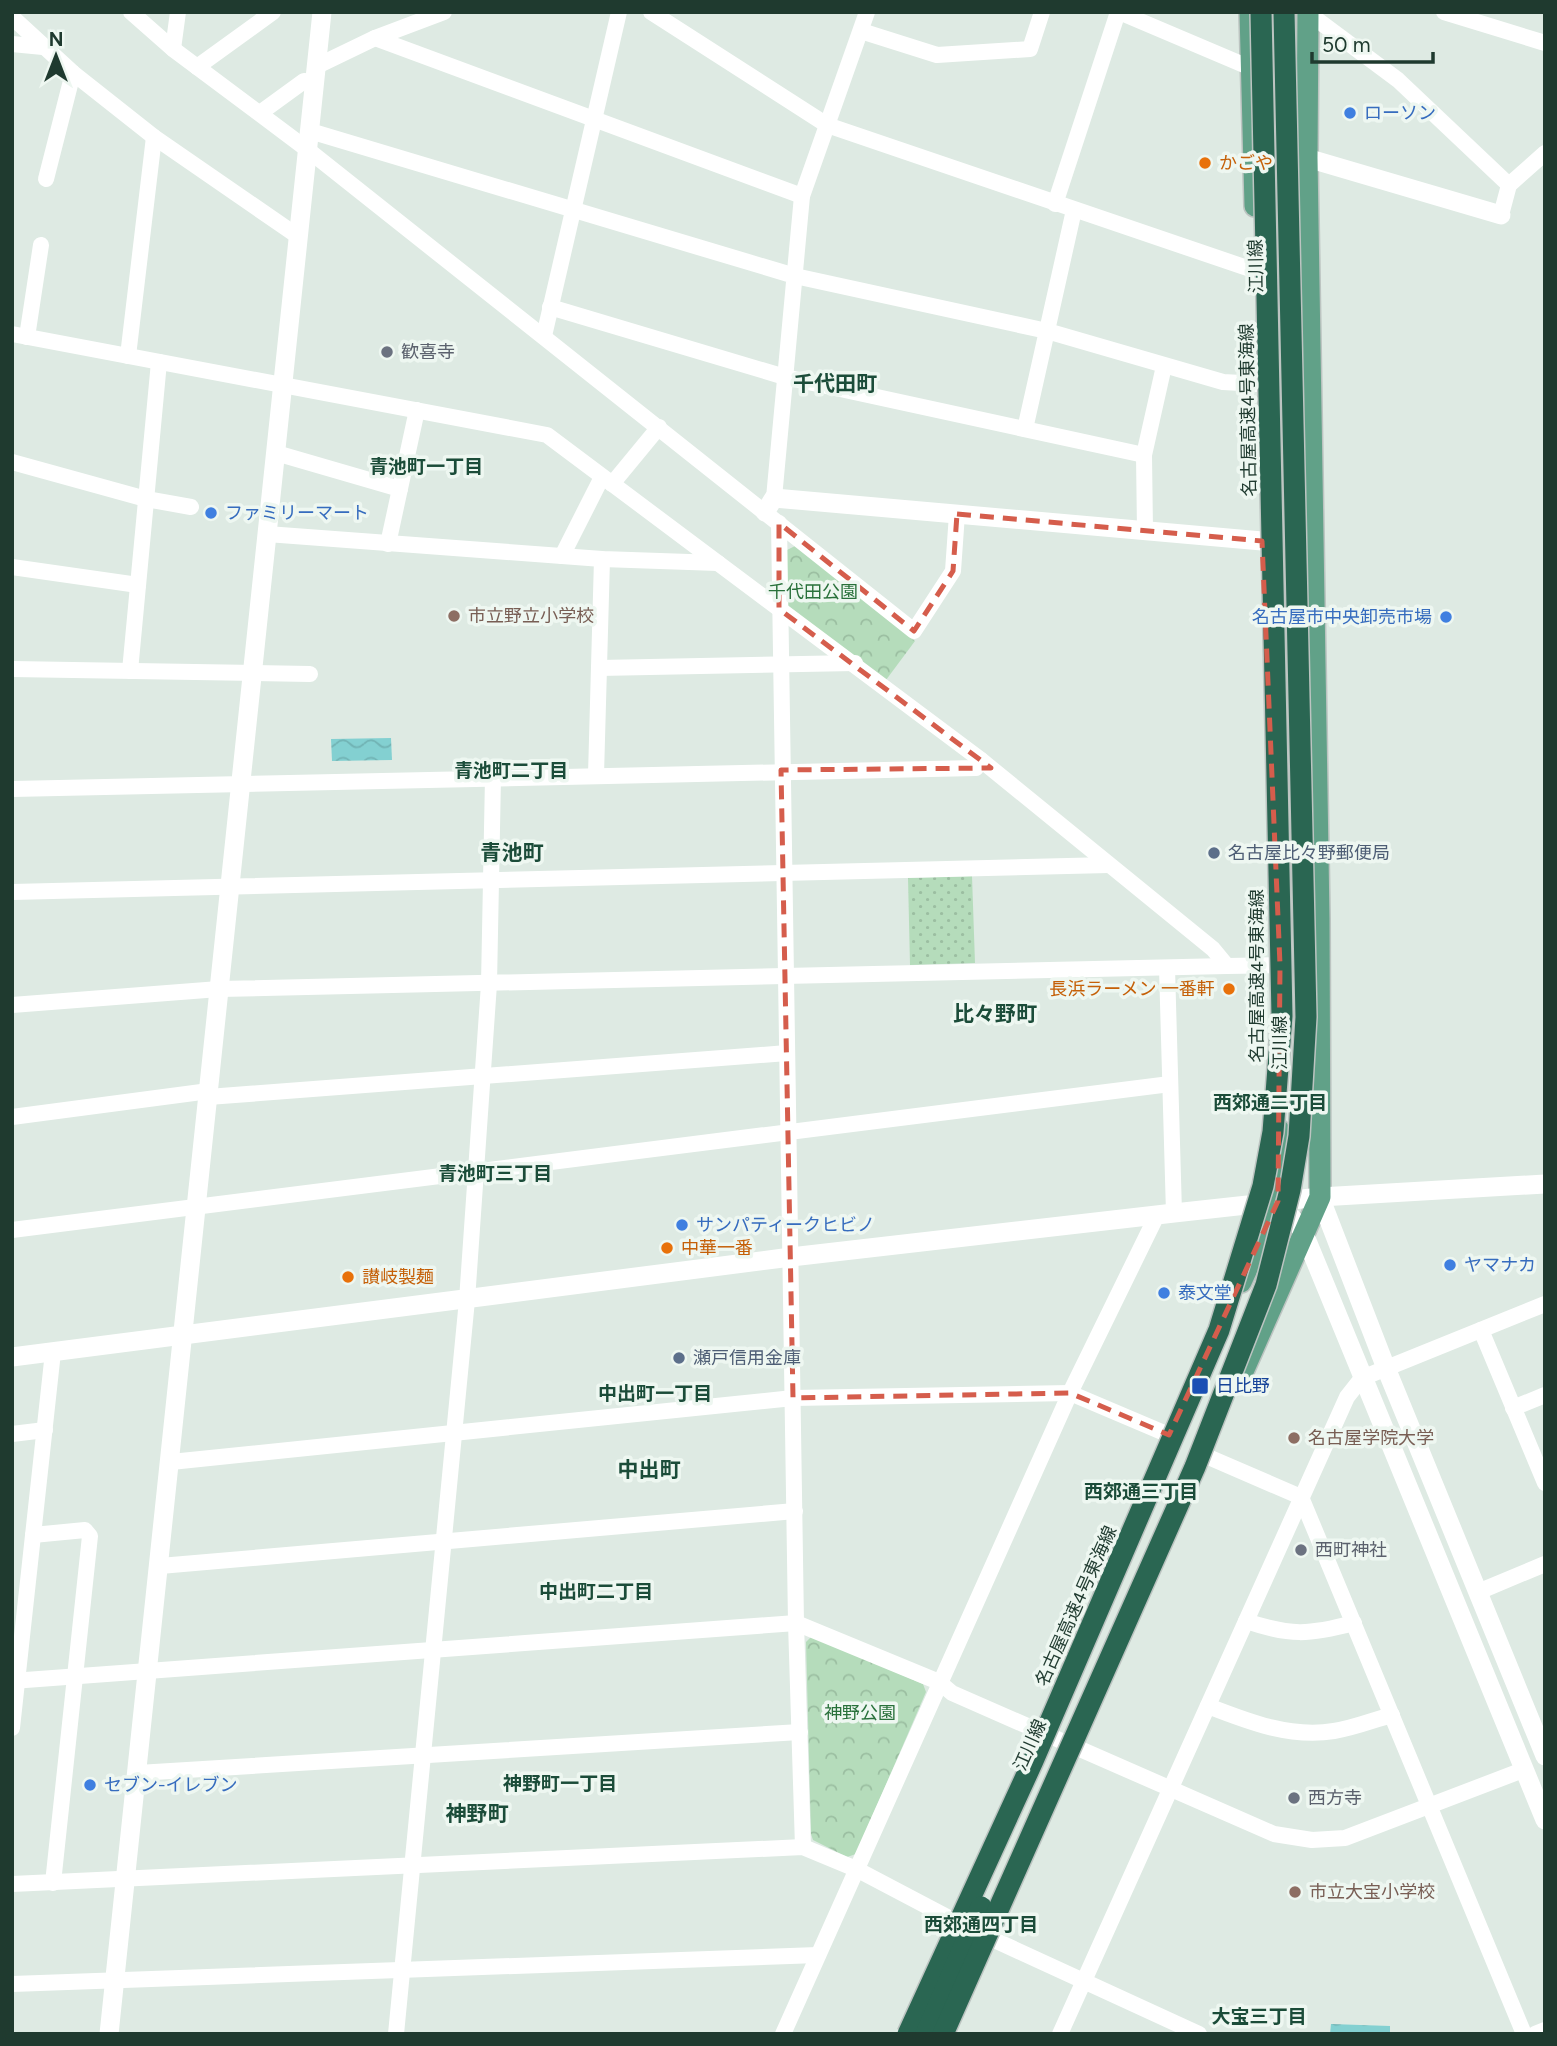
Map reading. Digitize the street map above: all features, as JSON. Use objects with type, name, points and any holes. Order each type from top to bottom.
[{"type":"highway","name":"名古屋高速4号東海線","points":[[908,2034],[996,1841],[1215,1342],[1251,1235],[1273,1132],[1282,1016],[1274,526],[1261,12]]},
{"type":"highway","points":[[946,2034],[1195,1467],[1266,1285],[1293,1177],[1299,1136],[1306,1017],[1284,12]]},
{"type":"highway","points":[[926,2034],[1001,1862],[996,1841]]},
{"type":"main road","name":"江川線","points":[[900,2034],[1169,1435],[1278,1201],[1280,965],[1262,541],[1250,12]]},
{"type":"main road","points":[[946,2034],[1077,1746],[1320,1197],[1319,918],[1307,158],[1308,13]]},
{"type":"street","points":[[131,12],[173,49],[260,113],[309,140],[544,336],[659,427],[773,511],[914,631],[953,571],[957,514]]},
{"type":"street","points":[[173,49],[178,12]]},
{"type":"street","points":[[197,67],[273,12]]},
{"type":"street","points":[[109,2034],[323,12]]},
{"type":"street","points":[[260,113],[304,81],[375,38],[444,12]]},
{"type":"street","points":[[544,336],[619,12]]},
{"type":"street","points":[[651,12],[827,125],[1256,271]]},
{"type":"street","points":[[803,1847],[796,1623],[779,609],[773,511],[802,196],[867,12]]},
{"type":"street","points":[[861,31],[937,55],[1030,49],[1042,12]]},
{"type":"street","points":[[1055,204],[1119,12],[1251,68]]},
{"type":"street","points":[[1444,12],[1545,43]]},
{"type":"street","points":[[1308,13],[1398,80],[1509,185]]},
{"type":"street","points":[[12,17],[43,47],[155,137],[299,237]]},
{"type":"street","points":[[375,38],[802,196]]},
{"type":"street","points":[[12,44],[43,47]]},
{"type":"street","points":[[46,179],[73,72]]},
{"type":"street","points":[[128,356],[155,137]]},
{"type":"street","points":[[309,140],[573,210],[794,276],[1047,331],[1223,382],[1259,384]]},
{"type":"street","points":[[1307,158],[1501,215],[1509,185],[1545,153]]},
{"type":"street","points":[[1025,429],[1074,210]]},
{"type":"street","points":[[41,245],[20,336],[547,435],[855,663],[981,760],[1213,949],[1227,966]]},
{"type":"street","points":[[550,307],[785,377],[1144,455]]},
{"type":"street","points":[[130,671],[159,362]]},
{"type":"street","points":[[1145,531],[1144,455],[1164,366]]},
{"type":"street","points":[[388,544],[416,410]]},
{"type":"street","points":[[562,556],[607,480],[659,427]]},
{"type":"street","points":[[276,453],[400,489]]},
{"type":"street","points":[[12,462],[146,499],[191,507]]},
{"type":"street","points":[[773,511],[957,514],[1262,541]]},
{"type":"street","points":[[267,534],[602,559],[718,563]]},
{"type":"street","points":[[596,775],[602,559]]},
{"type":"street","points":[[12,567],[138,585]]},
{"type":"street","points":[[599,668],[855,663]]},
{"type":"street","points":[[12,669],[310,674]]},
{"type":"street","points":[[12,789],[976,768],[981,760]]},
{"type":"street","points":[[396,2034],[467,1300],[489,984],[493,777]]},
{"type":"street","points":[[12,892],[1110,865]]},
{"type":"street","points":[[12,1006],[219,989],[1280,965]]},
{"type":"street","points":[[783,2034],[1070,1393],[1165,1214],[1170,1084],[1167,968]]},
{"type":"street","points":[[12,1117],[209,1094],[787,1053]]},
{"type":"street","points":[[12,1230],[1170,1084]]},
{"type":"street","points":[[12,1357],[791,1257],[1278,1201],[1545,1184]]},
{"type":"street","points":[[1320,1197],[1386,1368],[1543,1746]]},
{"type":"street","points":[[1278,1201],[1303,1231],[1545,1820]]},
{"type":"street","points":[[1060,2034],[1348,1397],[1362,1378],[1545,1304]]},
{"type":"street","points":[[1481,1330],[1544,1480]]},
{"type":"street","points":[[12,1728],[15,1680],[53,1352]]},
{"type":"street","points":[[171,1462],[793,1398],[1070,1393],[1169,1435]]},
{"type":"street","points":[[1514,1408],[1545,1395]]},
{"type":"street","points":[[12,1434],[45,1430]]},
{"type":"street","points":[[1206,1455],[1301,1497],[1524,2034]]},
{"type":"street","points":[[160,1566],[794,1511]]},
{"type":"street","points":[[33,1535],[85,1530],[90,1536],[53,1883]]},
{"type":"street","points":[[1478,1592],[1545,1564]]},
{"type":"street","points":[[1246,1621],[1274,1631],[1301,1634],[1354,1623]]},
{"type":"street","points":[[15,1680],[796,1623],[939,1682],[952,1693],[1274,1834],[1312,1840],[1345,1838],[1523,1770]]},
{"type":"street","points":[[1208,1706],[1260,1726],[1301,1733],[1334,1731],[1392,1715]]},
{"type":"street","points":[[138,1773],[800,1732]]},
{"type":"street","points":[[12,1884],[126,1881],[803,1847],[856,1869],[951,1919]]},
{"type":"street","points":[[990,1938],[1199,2034]]},
{"type":"street","points":[[12,1984],[818,1955]]},
{"type":"street","points":[[1535,2034],[1545,2030]]},
{"type":"highlighted area","points":[[957,514],[1262,541],[1280,965],[1278,1201],[1169,1435],[1070,1393],[793,1398],[781,770],[991,768],[779,609],[779,523],[914,631],[953,571]]},
{"type":"green space","name":"千代田公園","points":[[797,545],[915,641],[886,680],[791,610],[785,601],[785,551]]},
{"type":"green space","points":[[972,876],[975,963],[910,965],[908,878]]},
{"type":"green space","name":"神野公園","points":[[812,1636],[923,1684],[926,1692],[856,1854],[847,1857],[813,1840],[811,1834],[806,1642]]},
{"type":"water","points":[[391,738],[392,760],[332,761],[331,739]]},
{"type":"water","points":[[1331,2024],[1390,2026],[1390,2034],[1330,2034]]},
{"type":"place","name":"ローソン","points":[[1350,113]]},
{"type":"place","name":"かごや","points":[[1205,163]]},
{"type":"place","name":"歓喜寺","points":[[387,352]]},
{"type":"place","name":"ファミリーマート","points":[[211,513]]},
{"type":"place","name":"市立野立小学校","points":[[454,616]]},
{"type":"place","name":"名古屋市中央卸売市場","points":[[1446,617]]},
{"type":"place","name":"名古屋比々野郵便局","points":[[1214,853]]},
{"type":"place","name":"長浜ラーメン 一番軒","points":[[1229,989]]},
{"type":"place","name":"サンパティークヒビノ","points":[[682,1225]]},
{"type":"place","name":"中華一番","points":[[667,1248]]},
{"type":"place","name":"ヤマナカ","points":[[1450,1265]]},
{"type":"place","name":"讃岐製麺","points":[[348,1277]]},
{"type":"place","name":"泰文堂","points":[[1164,1293]]},
{"type":"place","name":"瀬戸信用金庫","points":[[679,1358]]},
{"type":"place","name":"日比野","points":[[1200,1386]]},
{"type":"place","name":"名古屋学院大学","points":[[1294,1438]]},
{"type":"place","name":"西町神社","points":[[1301,1550]]},
{"type":"place","name":"セブン-イレブン","points":[[90,1785]]},
{"type":"place","name":"西方寺","points":[[1294,1798]]},
{"type":"place","name":"市立大宝小学校","points":[[1295,1892]]},
{"type":"district","name":"千代田町","points":[[835,384]]},
{"type":"district","name":"青池町一丁目","points":[[426,466]]},
{"type":"district","name":"青池町二丁目","points":[[511,770]]},
{"type":"district","name":"青池町","points":[[512,853]]},
{"type":"district","name":"比々野町","points":[[995,1014]]},
{"type":"district","name":"西郊通二丁目","points":[[1270,1102]]},
{"type":"district","name":"青池町三丁目","points":[[495,1173]]},
{"type":"district","name":"中出町一丁目","points":[[655,1393]]},
{"type":"district","name":"中出町","points":[[649,1470]]},
{"type":"district","name":"西郊通三丁目","points":[[1141,1491]]},
{"type":"district","name":"中出町二丁目","points":[[596,1591]]},
{"type":"district","name":"神野町一丁目","points":[[560,1783]]},
{"type":"district","name":"神野町","points":[[477,1814]]},
{"type":"district","name":"西郊通四丁目","points":[[981,1924]]},
{"type":"district","name":"大宝三丁目","points":[[1259,2016]]}]
